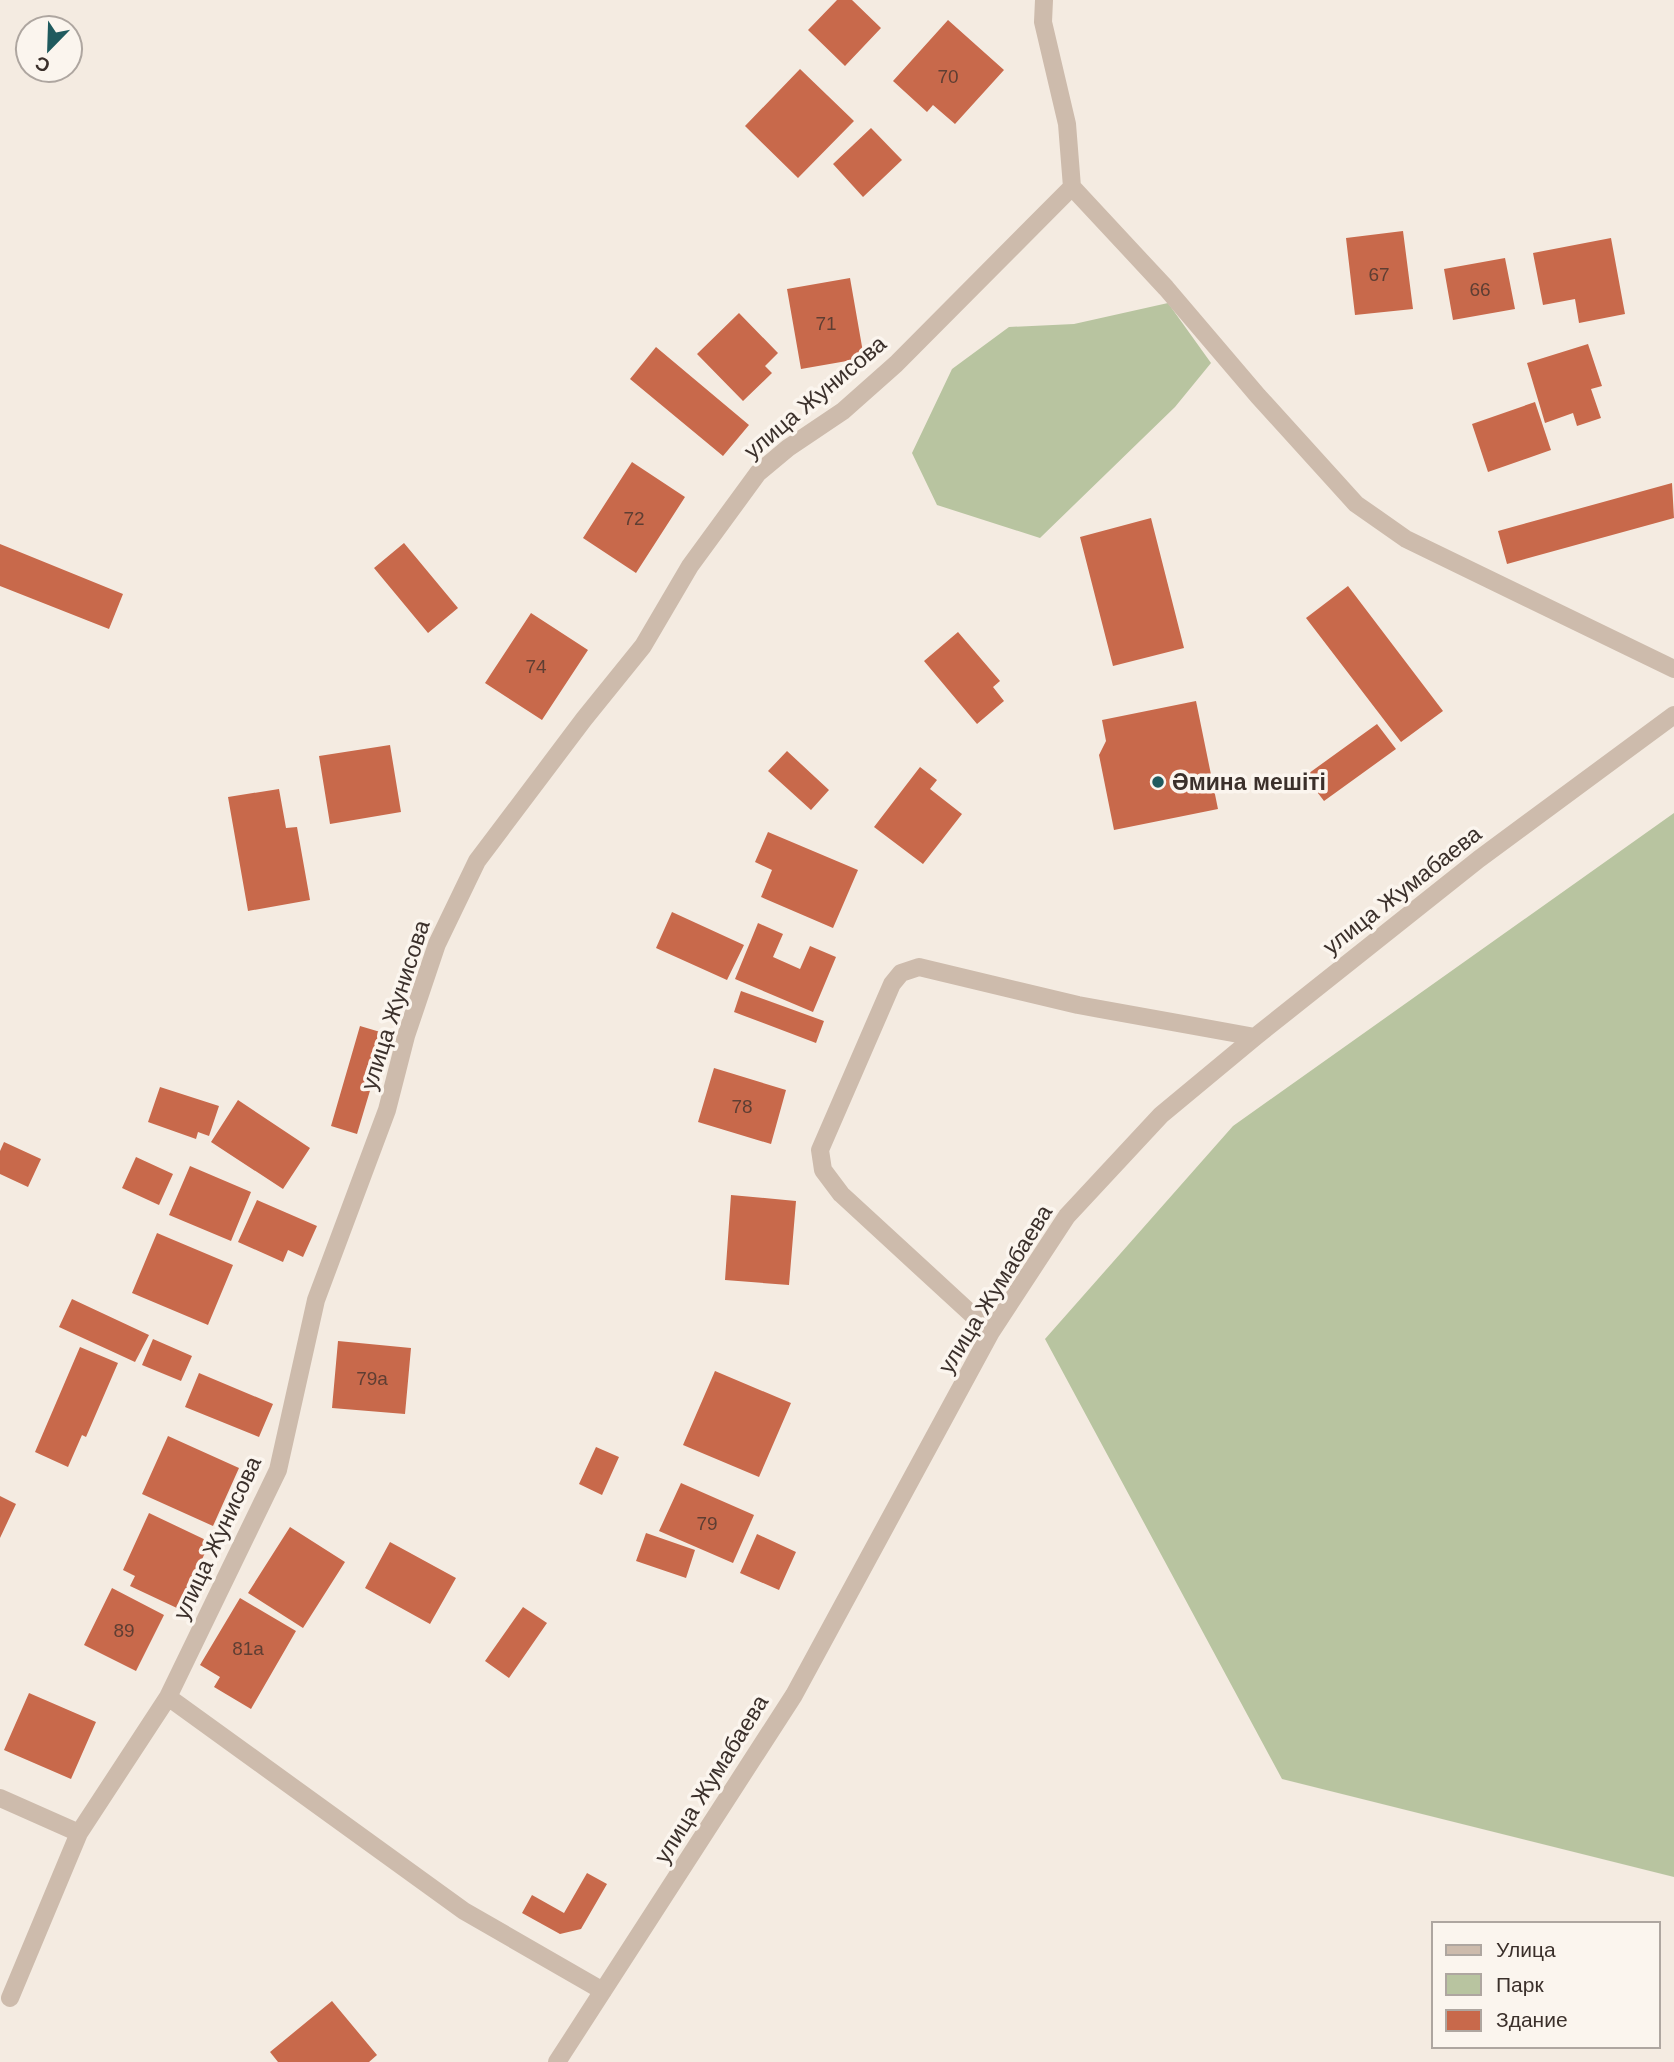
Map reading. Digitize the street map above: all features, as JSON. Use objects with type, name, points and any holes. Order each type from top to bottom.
[{"type":"street","points":[[1044,0],[1044,22],[1067,124],[1072,187],[1166,288],[1258,397],[1356,504],[1406,539],[1674,669]]},
{"type":"street","name":"улица Жунисова","points":[[9,1998],[79,1833],[168,1698],[278,1470],[316,1300],[387,1110],[407,1036],[437,944],[477,861],[643,646],[690,566],[758,473],[788,448],[843,411],[896,364],[1072,187]]},
{"type":"street","name":"улица Жумабаева","points":[[557,2062],[794,1695],[991,1332],[1067,1216],[1161,1115],[1255,1037],[1479,859],[1674,715]]},
{"type":"street","points":[[991,1332],[841,1194],[823,1170],[820,1150],[892,984],[901,973],[919,967],[1078,1005],[1255,1037]]},
{"type":"street","points":[[168,1698],[464,1911],[603,1992]]},
{"type":"street","points":[[0,1798],[79,1833]]},
{"type":"green space","points":[[1168,303],[1211,363],[1175,407],[1040,538],[937,505],[912,453],[952,369],[1009,327],[1074,324]]},
{"type":"green space","points":[[1674,813],[1674,1877],[1282,1779],[1045,1339],[1233,1126]]},
{"type":"building","points":[[837,0],[852,0],[881,28],[845,66],[808,30]]},
{"type":"building","points":[[948,20],[1004,70],[955,124],[933,105],[927,112],[893,81]]},
{"type":"building","points":[[800,69],[854,121],[798,178],[745,126]]},
{"type":"building","points":[[871,128],[902,160],[863,197],[833,164]]},
{"type":"building","points":[[1403,231],[1413,309],[1355,315],[1346,238]]},
{"type":"building","points":[[1611,238],[1625,314],[1579,323],[1575,299],[1543,305],[1533,253]]},
{"type":"building","points":[[1505,258],[1515,309],[1453,320],[1444,269]]},
{"type":"building","points":[[850,278],[864,358],[801,369],[787,289]]},
{"type":"building","points":[[739,313],[778,353],[765,366],[772,373],[743,401],[697,354]]},
{"type":"building","points":[[1588,344],[1602,386],[1591,389],[1601,418],[1577,426],[1573,413],[1545,423],[1527,363]]},
{"type":"building","points":[[656,347],[749,425],[723,456],[630,379]]},
{"type":"building","points":[[1535,402],[1551,450],[1488,472],[1472,424]]},
{"type":"building","points":[[632,462],[685,497],[636,573],[583,538]]},
{"type":"building","points":[[1672,483],[1674,518],[1507,564],[1498,531]]},
{"type":"building","points":[[1151,518],[1184,648],[1113,666],[1080,537]]},
{"type":"building","points":[[404,543],[458,608],[428,633],[374,568]]},
{"type":"building","points":[[0,544],[123,594],[109,629],[0,586]]},
{"type":"building","points":[[1348,586],[1443,711],[1401,742],[1306,618]]},
{"type":"building","points":[[531,613],[588,650],[542,720],[485,683]]},
{"type":"building","points":[[958,632],[1000,681],[993,687],[1004,701],[977,724],[924,661]]},
{"type":"building","name":"Әмина мешіті","points":[[1196,701],[1218,809],[1114,830],[1099,755],[1106,741],[1102,720]]},
{"type":"building","points":[[1377,724],[1396,749],[1324,801],[1305,776]]},
{"type":"building","points":[[390,745],[401,812],[330,824],[319,756]]},
{"type":"building","points":[[787,751],[829,790],[811,810],[768,771]]},
{"type":"building","points":[[920,767],[937,780],[930,789],[962,814],[923,864],[874,827]]},
{"type":"building","points":[[279,789],[286,828],[297,827],[310,900],[248,911],[228,797]]},
{"type":"building","points":[[768,832],[858,870],[833,928],[761,897],[772,870],[755,862]]},
{"type":"building","points":[[672,912],[744,945],[727,980],[656,948]]},
{"type":"building","points":[[758,923],[783,934],[773,957],[800,969],[810,946],[836,957],[813,1012],[735,979]]},
{"type":"building","points":[[741,991],[824,1021],[816,1043],[734,1012]]},
{"type":"building","points":[[360,1026],[387,1034],[357,1134],[331,1126]]},
{"type":"building","points":[[714,1068],[786,1090],[771,1144],[698,1122]]},
{"type":"building","points":[[160,1087],[219,1106],[209,1136],[198,1132],[196,1139],[148,1122]]},
{"type":"building","points":[[238,1100],[310,1148],[283,1189],[211,1142]]},
{"type":"building","points":[[4,1142],[41,1159],[28,1187],[0,1174],[0,1151]]},
{"type":"building","points":[[136,1157],[173,1174],[159,1205],[122,1188]]},
{"type":"building","points":[[190,1166],[251,1192],[231,1241],[169,1215]]},
{"type":"building","points":[[731,1195],[796,1201],[789,1285],[725,1280]]},
{"type":"building","points":[[257,1200],[317,1226],[303,1257],[288,1250],[283,1262],[238,1242]]},
{"type":"building","points":[[157,1233],[233,1265],[208,1325],[132,1293]]},
{"type":"building","points":[[72,1299],[149,1335],[135,1362],[59,1327]]},
{"type":"building","points":[[153,1339],[192,1356],[181,1381],[142,1365]]},
{"type":"building","points":[[338,1341],[411,1348],[405,1414],[332,1408]]},
{"type":"building","points":[[80,1347],[118,1363],[86,1437],[82,1435],[68,1467],[35,1452]]},
{"type":"building","points":[[715,1371],[791,1403],[759,1477],[683,1445]]},
{"type":"building","points":[[199,1373],[273,1404],[259,1437],[185,1407]]},
{"type":"building","points":[[168,1436],[239,1468],[213,1526],[142,1494]]},
{"type":"building","points":[[596,1447],[619,1457],[602,1495],[579,1484]]},
{"type":"building","points":[[681,1483],[754,1515],[733,1563],[659,1531]]},
{"type":"building","points":[[0,1496],[16,1504],[0,1538]]},
{"type":"building","points":[[149,1513],[210,1542],[179,1609],[130,1586],[135,1576],[123,1570]]},
{"type":"building","points":[[290,1527],[345,1562],[303,1628],[248,1593]]},
{"type":"building","points":[[646,1533],[695,1550],[686,1578],[636,1561]]},
{"type":"building","points":[[757,1534],[796,1552],[779,1590],[740,1573]]},
{"type":"building","points":[[390,1542],[456,1578],[430,1624],[365,1588]]},
{"type":"building","points":[[112,1588],[164,1615],[136,1671],[84,1645]]},
{"type":"building","points":[[240,1598],[296,1631],[251,1709],[214,1687],[220,1677],[200,1665]]},
{"type":"building","points":[[523,1607],[547,1623],[509,1678],[485,1661]]},
{"type":"building","points":[[29,1693],[96,1722],[71,1779],[4,1750]]},
{"type":"building","points":[[587,1873],[607,1884],[581,1929],[560,1934],[522,1913],[532,1895],[564,1913]]},
{"type":"building","points":[[332,2001],[377,2055],[369,2062],[278,2062],[270,2052]]},
{"type":"place","name":"Әмина мешіті","points":[[1158,782]]}]
